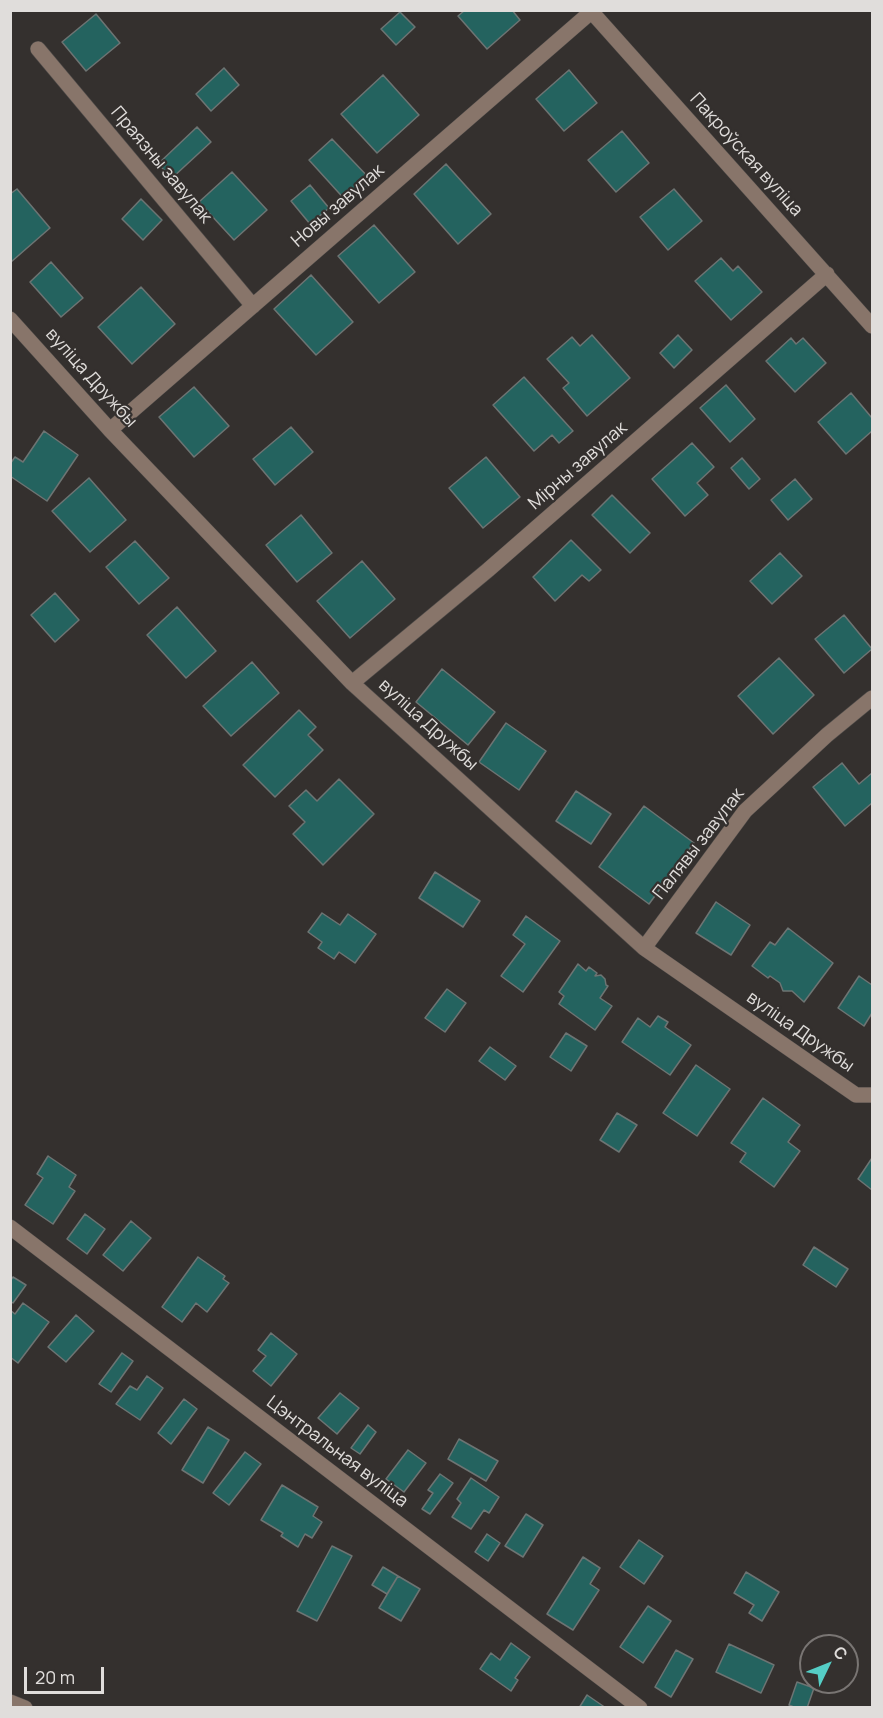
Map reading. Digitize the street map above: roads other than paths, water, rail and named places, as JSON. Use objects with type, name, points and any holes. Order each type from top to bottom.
[{"type":"street","name":"Пакроўская вуліца","points":[[591,11],[873,326]]},
{"type":"street","name":"Новы завулак","points":[[111,430],[591,11]]},
{"type":"street","name":"Праязны завулак","points":[[38,49],[253,306]]},
{"type":"street","name":"Мірны завулак","points":[[352,683],[488,570],[826,274]]},
{"type":"street","name":"вуліца Дружбы","points":[[10,319],[111,430],[352,683],[644,948],[856,1095],[873,1095]]},
{"type":"street","name":"Палявы завулак","points":[[644,948],[746,811],[827,735],[873,698]]},
{"type":"street","name":"Цэнтральная вуліца","points":[[10,1227],[640,1707]]},
{"type":"street","points":[[10,1702],[25,1707]]}]
